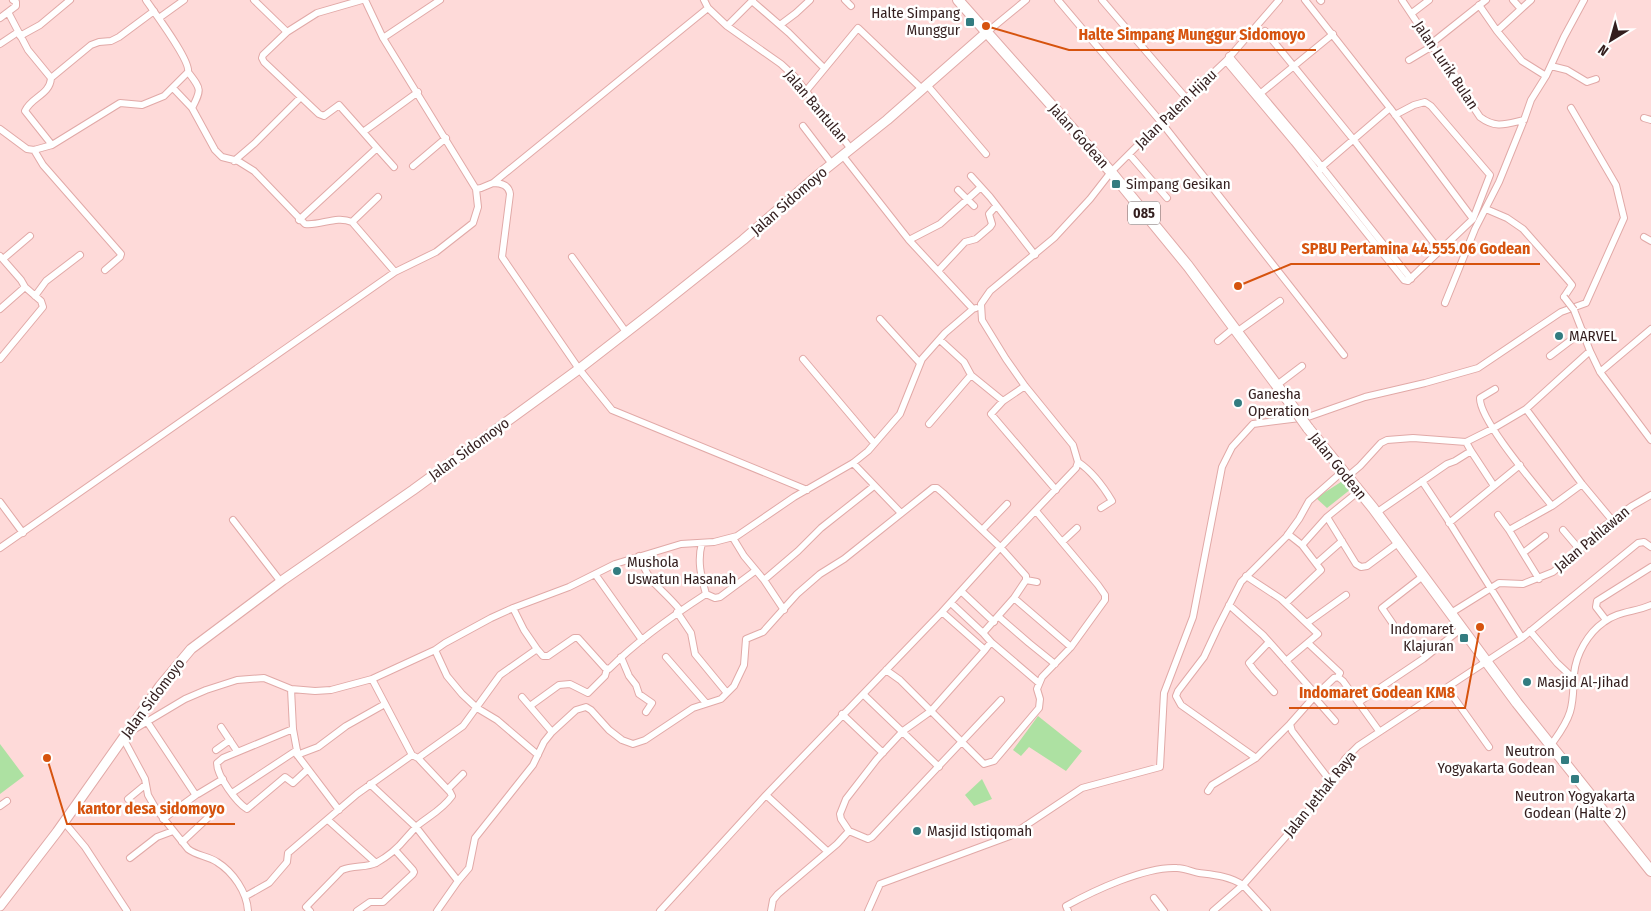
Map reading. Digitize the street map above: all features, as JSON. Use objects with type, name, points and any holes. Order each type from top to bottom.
[{"type":"main road","name":"Jalan Godean","points":[[958,0],[1111,172],[1188,266],[1308,428],[1376,513],[1486,662],[1651,871]]},
{"type":"main road","name":"Jalan Sidomoyo","points":[[0,906],[64,822],[172,670],[191,649],[281,582],[413,490],[579,369],[743,240],[986,33]]},
{"type":"street","points":[[0,18],[16,6],[16,2],[13,0]]},
{"type":"street","points":[[0,44],[40,25],[70,0]]},
{"type":"street","points":[[0,129],[28,149],[34,150],[52,145],[120,102],[142,105],[164,96],[188,72],[189,68],[187,62],[146,0]]},
{"type":"street","points":[[159,18],[184,0]]},
{"type":"street","points":[[254,0],[287,32]]},
{"type":"street","points":[[0,548],[395,272],[436,252],[473,223],[478,207],[476,189],[384,38],[364,0],[350,2],[317,13],[287,32],[262,58],[264,62],[322,116],[336,106],[341,107],[394,167]]},
{"type":"street","points":[[384,38],[440,0]]},
{"type":"street","name":"Jalan Bantulan","points":[[706,0],[708,8],[727,26],[781,64],[795,77],[851,149]]},
{"type":"street","points":[[780,25],[810,0]]},
{"type":"street","points":[[845,0],[851,6]]},
{"type":"street","points":[[986,33],[1026,0]]},
{"type":"street","points":[[1058,0],[1161,122],[1344,355]]},
{"type":"street","points":[[1102,0],[1186,98]]},
{"type":"street","name":"Jalan Palem Hijau","points":[[733,538],[853,463],[868,451],[900,414],[920,363],[940,340],[958,321],[981,304],[997,285],[1035,255],[1074,216],[1111,172],[1228,58],[1279,0]]},
{"type":"street","points":[[1305,0],[1474,219]]},
{"type":"street","name":"Jalan Lurik Bulan","points":[[1402,0],[1480,117],[1488,123],[1497,125],[1524,120]]},
{"type":"street","points":[[1412,13],[1429,0]]},
{"type":"street","points":[[1409,60],[1433,44],[1486,0]]},
{"type":"street","points":[[1513,0],[1521,9]]},
{"type":"street","points":[[1497,32],[1530,0]]},
{"type":"street","points":[[1445,303],[1475,229],[1499,182],[1531,100],[1546,76],[1582,0]]},
{"type":"street","points":[[727,26],[753,1],[824,68]]},
{"type":"street","points":[[1479,5],[1497,32],[1522,61],[1546,76]]},
{"type":"street","points":[[476,189],[493,183],[708,8]]},
{"type":"street","points":[[51,78],[91,45],[119,37],[154,11]]},
{"type":"street","points":[[8,12],[28,50],[51,78],[51,83],[46,92],[29,105],[25,111],[52,145]]},
{"type":"street","points":[[806,91],[858,28],[924,87],[986,154]]},
{"type":"street","points":[[1265,31],[1353,139],[1440,251]]},
{"type":"street","points":[[1261,93],[1333,34]]},
{"type":"street","points":[[1228,58],[1261,93],[1319,169]]},
{"type":"street","points":[[1228,58],[1411,279],[1474,219],[1490,175],[1432,106],[1425,102],[1414,105],[1395,115]]},
{"type":"street","points":[[1551,66],[1567,70],[1587,82],[1596,79]]},
{"type":"street","points":[[188,72],[200,88],[199,96],[192,108]]},
{"type":"street","points":[[173,88],[192,108],[215,150],[222,157],[245,165],[254,171],[299,220],[305,224],[312,225],[337,219],[346,219],[352,222],[395,272]]},
{"type":"street","points":[[363,132],[418,92]]},
{"type":"street","points":[[234,161],[301,97]]},
{"type":"street","points":[[1319,169],[1390,108]]},
{"type":"street","points":[[868,911],[880,884],[1010,836],[1082,788],[1160,767],[1164,693],[1193,617],[1222,467],[1232,447],[1252,424],[1308,417],[1365,397],[1478,368],[1561,312],[1586,303],[1624,218],[1616,185],[1571,108]]},
{"type":"street","points":[[803,126],[832,164]]},
{"type":"street","points":[[413,166],[446,138]]},
{"type":"street","points":[[299,220],[377,148]]},
{"type":"street","points":[[34,150],[43,165],[121,254],[120,258],[105,270]]},
{"type":"street","points":[[1129,154],[1167,198]]},
{"type":"street","points":[[842,156],[909,240],[974,309]]},
{"type":"street","points":[[970,176],[981,187],[1035,255]]},
{"type":"street","points":[[493,183],[506,186],[510,194],[502,258],[579,369],[607,405],[618,414],[807,490]]},
{"type":"street","points":[[909,240],[940,224],[981,187]]},
{"type":"street","points":[[958,190],[974,206]]},
{"type":"street","points":[[352,222],[378,197]]},
{"type":"street","points":[[938,271],[965,242],[976,239],[990,227],[992,224],[989,214],[996,206]]},
{"type":"street","points":[[1486,208],[1507,218],[1523,229],[1572,285],[1564,297],[1574,310],[1600,372],[1651,440]]},
{"type":"street","points":[[0,359],[42,306],[41,301],[25,287],[1,257],[30,236]]},
{"type":"street","points":[[1644,237],[1651,241]]},
{"type":"street","points":[[35,296],[46,281],[80,255]]},
{"type":"street","points":[[572,257],[626,332]]},
{"type":"street","points":[[0,309],[25,287]]},
{"type":"street","points":[[1218,341],[1280,301]]},
{"type":"street","points":[[981,304],[982,320],[993,340],[1024,386],[1073,445],[1078,462],[1095,477],[1112,501],[1102,508]]},
{"type":"street","points":[[880,318],[920,363]]},
{"type":"street","points":[[1600,372],[1651,329]]},
{"type":"street","points":[[1550,356],[1583,331]]},
{"type":"street","points":[[940,340],[964,362],[971,375],[1003,402]]},
{"type":"street","points":[[1376,513],[1447,464],[1456,461],[1468,446],[1495,431],[1526,409],[1590,351]]},
{"type":"street","points":[[804,360],[874,443]]},
{"type":"street","points":[[1277,385],[1302,366]]},
{"type":"street","points":[[929,424],[971,375]]},
{"type":"street","points":[[1024,386],[991,412],[992,417],[1056,490]]},
{"type":"street","points":[[1496,388],[1480,398],[1480,402],[1495,431],[1552,506]]},
{"type":"street","points":[[1526,409],[1582,484],[1612,520]]},
{"type":"street","points":[[1256,758],[1185,708],[1176,696],[1204,657],[1228,605],[1246,576],[1288,534],[1309,501],[1345,474],[1360,466],[1380,443],[1387,440],[1413,438],[1468,446],[1494,486]]},
{"type":"street","points":[[660,911],[842,714],[951,603],[1073,473],[1078,462]]},
{"type":"street","points":[[853,463],[901,513]]},
{"type":"street","points":[[1449,522],[1520,465]]},
{"type":"street","points":[[1422,481],[1522,638]]},
{"type":"street","points":[[1509,530],[1552,506],[1582,484]]},
{"type":"street","points":[[706,594],[715,598],[720,597],[798,551],[820,528],[874,486]]},
{"type":"street","points":[[437,911],[469,868],[475,838],[534,765],[552,732],[576,710],[586,707],[591,710],[608,730],[622,740],[633,744],[645,740],[693,708],[721,699],[734,686],[744,666],[746,639],[763,632],[797,594],[820,574],[844,558],[933,488],[937,488],[982,530],[1026,576],[1026,580],[1014,598],[983,633]]},
{"type":"street","points":[[1302,545],[1327,517],[1359,491]]},
{"type":"street","name":"Jalan Pahlawan","points":[[1451,613],[1499,583],[1523,584],[1553,572],[1580,550],[1596,532],[1651,495]]},
{"type":"street","points":[[0,502],[23,533]]},
{"type":"street","points":[[982,530],[1007,504]]},
{"type":"street","points":[[886,670],[900,680],[984,764],[994,761],[1039,708],[1040,699],[1037,689],[1042,677],[1071,648],[1105,600],[1105,595],[1036,511]]},
{"type":"street","points":[[1498,515],[1539,578]]},
{"type":"street","points":[[1327,517],[1356,564],[1364,567],[1398,543]]},
{"type":"street","points":[[233,520],[281,582]]},
{"type":"street","points":[[1062,542],[1076,528]]},
{"type":"street","points":[[1564,530],[1580,550]]},
{"type":"street","points":[[1286,603],[1321,570],[1302,545],[1288,534]]},
{"type":"street","points":[[1522,553],[1545,536]]},
{"type":"street","points":[[248,911],[246,896],[225,868],[217,862],[192,852],[164,819],[148,795],[145,780],[125,736],[185,699],[237,680],[264,678],[273,680],[291,689],[302,691],[331,690],[372,679],[435,650],[445,642],[513,608],[569,587],[616,564],[681,544],[733,538],[784,610]]},
{"type":"street","points":[[1316,563],[1342,541]]},
{"type":"street","name":"Jalan Jethak Raya","points":[[1213,911],[1243,885],[1304,816],[1331,782],[1345,759],[1358,746],[1522,638],[1638,544],[1644,542],[1651,547]]},
{"type":"street","points":[[702,543],[699,566],[706,594]]},
{"type":"street","points":[[639,556],[652,580],[669,596],[679,611],[691,633],[696,654],[727,694]]},
{"type":"street","points":[[1606,620],[1596,607],[1597,601],[1651,567]]},
{"type":"street","points":[[595,574],[642,640]]},
{"type":"street","points":[[1246,576],[1286,603],[1318,634],[1286,661]]},
{"type":"street","points":[[1393,624],[1382,608],[1423,576]]},
{"type":"street","points":[[1026,580],[1037,582]]},
{"type":"street","points":[[961,591],[994,622]]},
{"type":"street","points":[[530,706],[559,685],[570,684],[588,693],[605,676],[607,669],[621,657],[679,611],[706,594]]},
{"type":"street","points":[[1307,623],[1346,595]]},
{"type":"street","points":[[1014,598],[1071,648]]},
{"type":"street","points":[[951,603],[991,642],[1039,683]]},
{"type":"street","points":[[1228,605],[1269,642],[1312,690],[1314,697],[1335,721]]},
{"type":"street","points":[[1550,745],[1565,724],[1570,712],[1578,657],[1592,632],[1606,620],[1623,612],[1651,605]]},
{"type":"street","points":[[513,608],[524,630],[543,656],[548,656],[574,638],[578,638],[607,669]]},
{"type":"street","points":[[942,612],[986,650]]},
{"type":"street","points":[[999,617],[1055,664]]},
{"type":"street","points":[[1359,702],[1423,659],[1462,628]]},
{"type":"street","points":[[1530,631],[1557,663],[1574,679]]},
{"type":"street","points":[[991,642],[931,711],[903,731],[882,753],[846,799],[841,807],[840,814],[849,831],[868,839],[872,837],[1001,700]]},
{"type":"street","points":[[1269,642],[1249,663],[1274,692]]},
{"type":"street","points":[[1308,643],[1340,673],[1338,677],[1359,702],[1379,731]]},
{"type":"street","points":[[246,896],[269,884],[287,862],[288,853],[370,784],[463,726],[500,675],[537,649]]},
{"type":"street","points":[[435,650],[447,676],[462,694],[477,708],[497,720],[538,755]]},
{"type":"street","points":[[621,657],[639,694],[652,703],[646,712]]},
{"type":"street","points":[[666,657],[706,703]]},
{"type":"street","points":[[1208,791],[1212,785],[1256,758],[1314,697],[1334,678],[1338,677]]},
{"type":"street","points":[[306,910],[342,870],[376,863],[395,850],[416,827],[436,813],[452,796],[448,789],[415,756],[372,679]]},
{"type":"street","points":[[1447,688],[1489,747]]},
{"type":"street","points":[[291,689],[293,729],[297,752],[307,770],[339,810]]},
{"type":"street","points":[[863,694],[939,767]]},
{"type":"street","points":[[522,697],[552,732]]},
{"type":"street","points":[[232,793],[297,752],[318,748],[346,726],[385,704]]},
{"type":"street","points":[[141,713],[196,795]]},
{"type":"street","points":[[842,714],[882,753]]},
{"type":"street","points":[[1290,724],[1292,731],[1331,782]]},
{"type":"street","points":[[222,727],[236,751]]},
{"type":"street","points":[[293,729],[236,751],[217,763],[217,768],[232,793],[247,809],[285,777],[294,783],[307,770]]},
{"type":"street","points":[[216,750],[230,740]]},
{"type":"street","points":[[448,789],[463,774]]},
{"type":"street","points":[[164,819],[196,795],[223,779]]},
{"type":"street","points":[[370,784],[416,827],[458,881]]},
{"type":"street","points":[[128,799],[146,785]]},
{"type":"street","points":[[766,795],[827,851]]},
{"type":"street","points":[[0,806],[7,801]]},
{"type":"street","points":[[182,842],[214,811]]},
{"type":"street","points":[[328,820],[376,863]]},
{"type":"street","points":[[64,822],[85,847],[127,911]]},
{"type":"street","points":[[130,858],[157,837],[173,831]]},
{"type":"street","points":[[771,911],[773,900],[778,894],[849,831]]},
{"type":"street","points":[[358,911],[370,902],[383,902],[413,874],[413,870],[395,850]]},
{"type":"street","points":[[1068,911],[1066,906],[1102,887],[1142,873],[1165,868],[1179,868],[1196,873],[1234,879],[1243,885],[1267,911]]},
{"type":"street","points":[[1154,898],[1164,911]]},
{"type":"green space","points":[[1344,480],[1351,489],[1327,508],[1316,498]]},
{"type":"green space","points":[[1038,716],[1082,751],[1066,771],[1029,747],[1021,756],[1013,750]]},
{"type":"green space","points":[[0,744],[24,776],[0,794]]},
{"type":"green space","points":[[982,779],[992,799],[974,806],[965,795]]},
{"type":"place","name":"Halte Simpang Munggur","points":[[970,22]]},
{"type":"place","name":"Halte Simpang Munggur Sidomoyo","points":[[986,26]]},
{"type":"place","name":"Simpang Gesikan","points":[[1116,184]]},
{"type":"place","name":"SPBU Pertamina 44.555.06 Godean","points":[[1238,286]]},
{"type":"place","name":"MARVEL","points":[[1559,336]]},
{"type":"place","name":"Ganesha Operation","points":[[1238,403]]},
{"type":"place","name":"Mushola Uswatun Hasanah","points":[[617,571]]},
{"type":"place","name":"Indomaret Godean KM8","points":[[1480,627]]},
{"type":"place","name":"Indomaret Klajuran","points":[[1464,638]]},
{"type":"place","name":"Masjid Al-Jihad","points":[[1527,682]]},
{"type":"place","name":"kantor desa sidomoyo","points":[[47,758]]},
{"type":"place","name":"Neutron Yogyakarta Godean","points":[[1565,760]]},
{"type":"place","name":"Neutron Yogyakarta Godean (Halte 2)","points":[[1575,779]]},
{"type":"place","name":"Masjid Istiqomah","points":[[917,831]]}]
